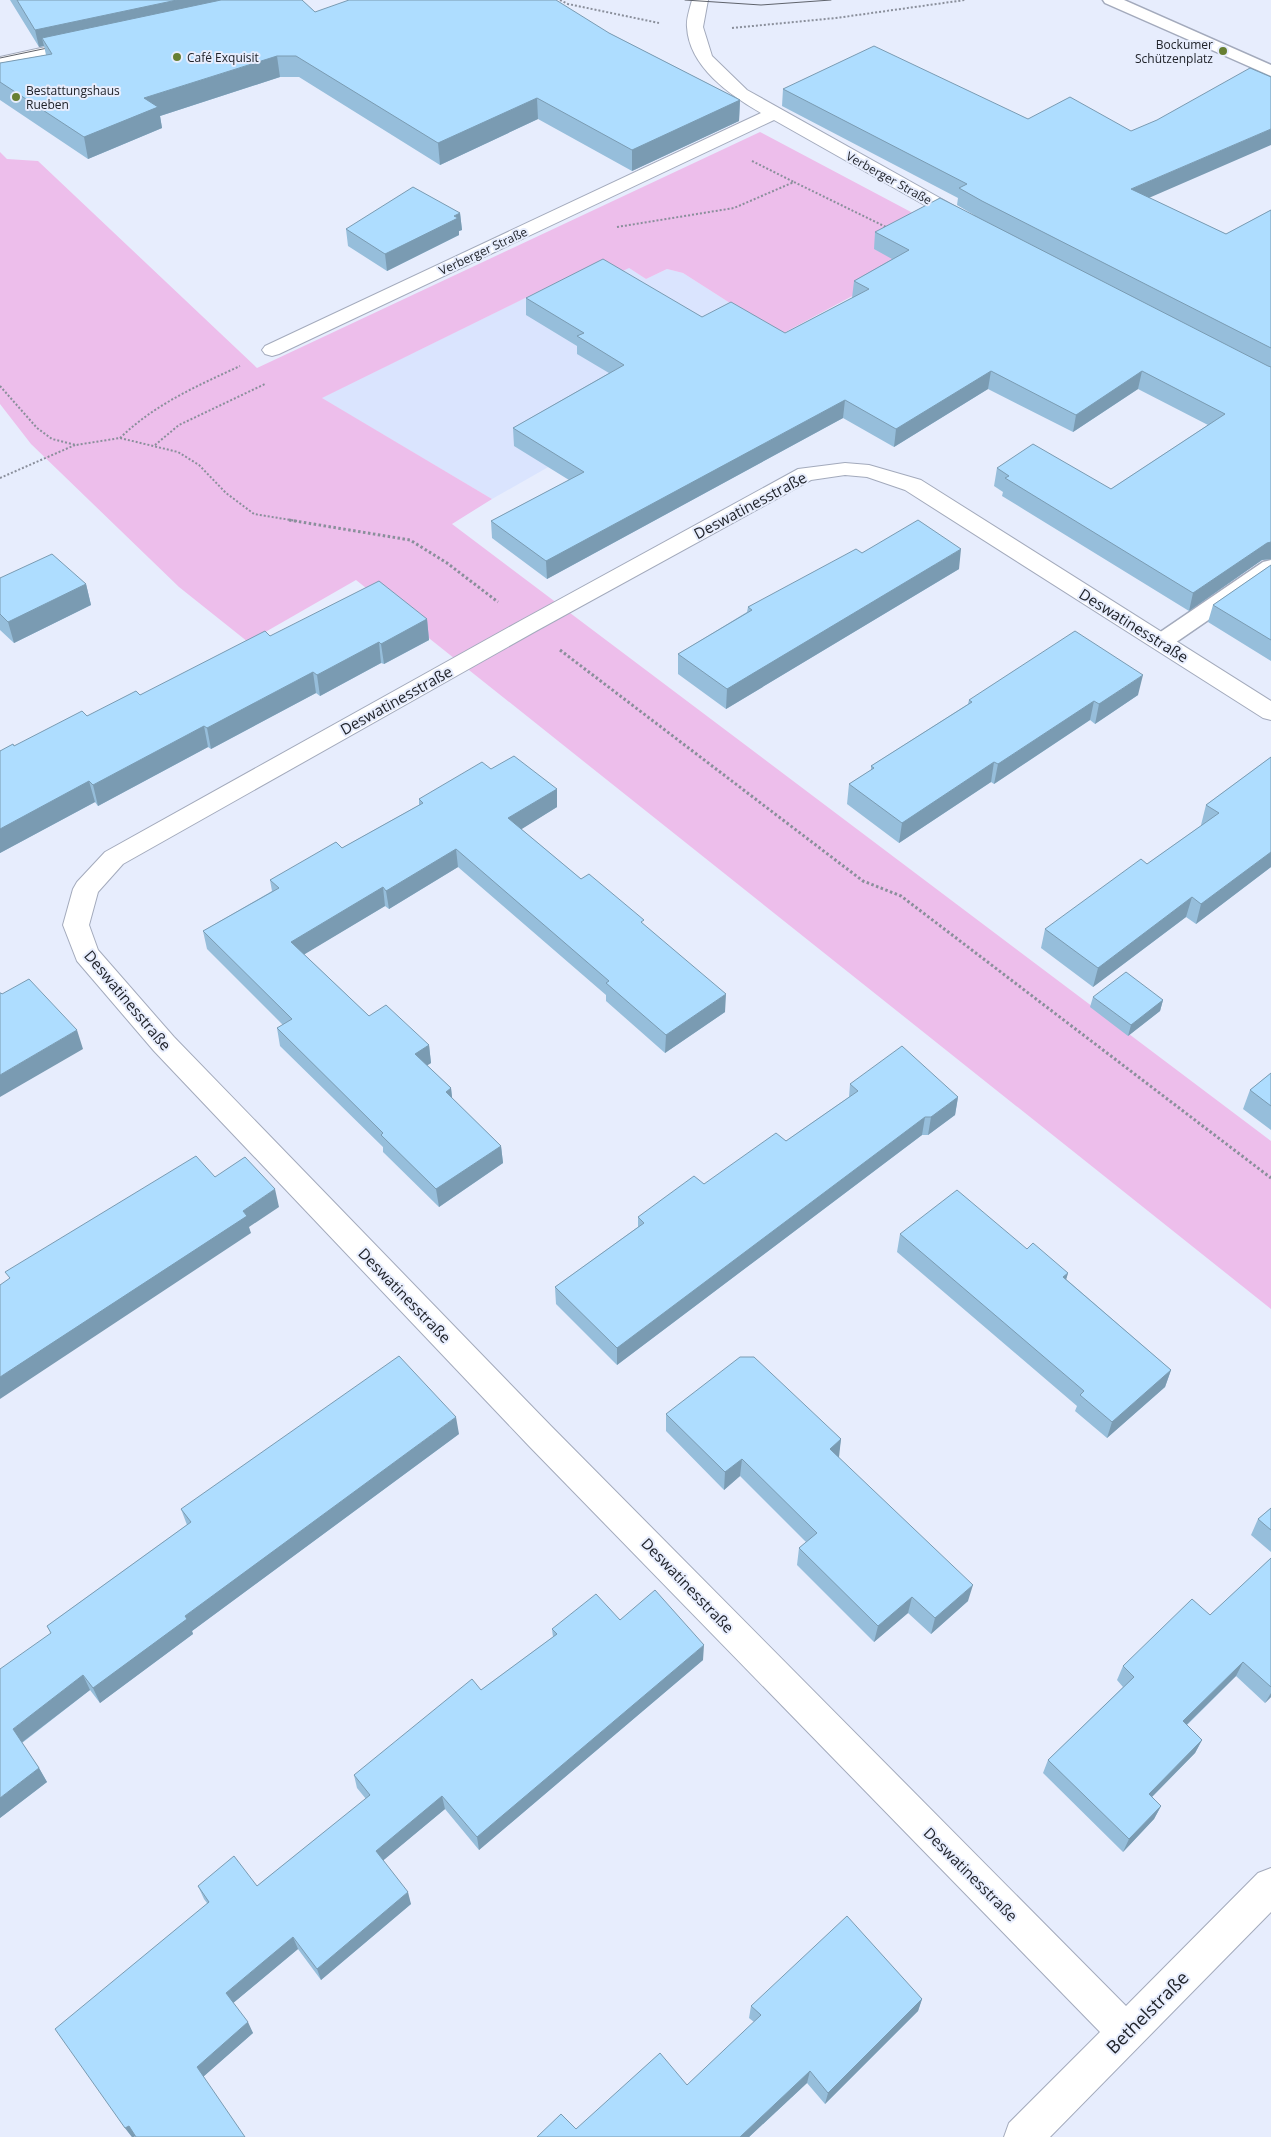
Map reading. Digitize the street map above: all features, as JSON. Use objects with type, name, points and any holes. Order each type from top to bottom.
[{"type":"street","name":"Verberger Straße","points":[[700,0],[695,27],[704,58],[741,94],[981,229]]},
{"type":"street","points":[[0,62],[96,41]]},
{"type":"street","name":"Verberger Straße","points":[[272,350],[775,113]]},
{"type":"street","name":"Deswatinesstraße","points":[[1127,2033],[540,1436],[164,1044],[86,954],[76,925],[86,888],[114,858],[528,626],[806,474],[845,469],[869,471],[913,485],[1271,712]]},
{"type":"street","name":"Bethelstraße","points":[[1024,2137],[1271,1886]]},
{"type":"lane","points":[[1118,3],[1150,0]]},
{"type":"lane","points":[[1118,3],[1271,71]]},
{"type":"lane","points":[[1161,642],[1271,567]]},
{"type":"path","points":[[560,0],[568,4],[661,24],[736,28],[836,18],[965,0]]},
{"type":"path","points":[[746,158],[892,230]]},
{"type":"path","points":[[609,228],[734,208],[794,182]]},
{"type":"path","points":[[120,438],[130,427],[163,404],[272,350]]},
{"type":"path","points":[[0,386],[37,428],[52,439],[76,445]]},
{"type":"path","points":[[0,478],[76,445],[120,438],[178,452],[198,465],[226,493],[254,514],[410,540],[447,563],[863,881],[901,896],[1271,1178]]},
{"type":"shaded area","points":[[760,132],[960,238],[780,335],[683,273],[667,269],[646,279],[629,268],[606,279],[588,267],[322,398],[492,499],[452,524],[1271,1141],[1271,1309],[356,580],[248,642],[179,587],[31,444],[0,404],[0,152],[7,159],[38,161],[257,368]]},
{"type":"shaded area","points":[[588,267],[629,268],[646,279],[667,269],[683,273],[780,335],[492,499],[321,398]]},
{"type":"building","points":[[17,0],[177,0],[35,30]]},
{"type":"building","points":[[221,0],[302,0],[315,12],[349,0],[556,0],[609,33],[740,100],[632,150],[537,98],[438,143],[296,56],[277,56],[144,98],[158,107],[84,137],[0,82],[0,63],[52,54],[42,38]]},
{"type":"building","points":[[874,46],[1028,119],[1070,97],[1131,131],[1157,120],[1250,68],[1271,77],[1271,129],[1131,189],[1226,234],[1271,210],[1271,348],[982,201],[959,188],[967,184],[783,89]]},
{"type":"building","points":[[413,187],[460,213],[454,216],[458,218],[385,254],[346,229]]},
{"type":"building","points":[[940,198],[1271,367],[1271,542],[1193,593],[1005,478],[1009,476],[997,468],[1033,444],[1111,489],[1225,414],[1142,371],[1076,415],[991,371],[896,429],[845,400],[546,561],[491,521],[584,472],[513,428],[624,365],[577,336],[584,333],[526,298],[603,259],[702,317],[731,302],[785,333],[869,289],[854,281],[909,250],[875,232]]},
{"type":"building","points":[[918,520],[961,549],[727,689],[678,654],[752,610],[748,607],[856,549],[862,553]]},
{"type":"building","points":[[52,554],[86,584],[8,622],[0,614],[0,578]]},
{"type":"building","points":[[1271,565],[1271,640],[1213,605]]},
{"type":"building","points":[[379,581],[427,619],[317,675],[313,672],[207,728],[204,726],[93,785],[89,781],[0,829],[0,751],[13,744],[14,746],[82,711],[87,716],[136,691],[140,695],[265,631],[270,636]]},
{"type":"building","points":[[1075,631],[1143,675],[1099,704],[1094,701],[998,764],[994,762],[902,823],[849,784],[874,768],[871,766],[972,702],[969,700]]},
{"type":"building","points":[[514,756],[557,789],[508,818],[581,879],[589,874],[644,920],[641,922],[726,994],[666,1035],[606,983],[609,981],[456,849],[386,891],[383,887],[291,942],[369,1016],[386,1005],[429,1045],[415,1054],[451,1088],[446,1092],[501,1146],[436,1189],[381,1135],[383,1133],[277,1028],[292,1019],[203,931],[279,888],[270,880],[336,842],[342,848],[423,803],[419,799],[482,762],[491,769]]},
{"type":"building","points":[[1271,757],[1271,852],[1201,904],[1192,897],[1098,968],[1045,929],[1141,859],[1147,864],[1219,813],[1206,805]]},
{"type":"building","points":[[1126,972],[1163,1000],[1131,1025],[1093,997]]},
{"type":"building","points":[[29,979],[77,1030],[0,1075],[0,993],[2,994]]},
{"type":"building","points":[[902,1046],[958,1097],[931,1117],[925,1117],[617,1348],[555,1287],[644,1223],[638,1217],[694,1176],[704,1184],[776,1133],[786,1141],[858,1091],[850,1084]]},
{"type":"building","points":[[1271,1073],[1271,1106],[1250,1090]]},
{"type":"building","points":[[196,1156],[215,1177],[245,1157],[275,1189],[243,1211],[247,1216],[0,1377],[0,1285],[10,1278],[5,1272]]},
{"type":"building","points":[[957,1190],[1027,1249],[1033,1243],[1068,1273],[1063,1277],[1171,1370],[1112,1422],[1080,1395],[1084,1391],[900,1234]]},
{"type":"building","points":[[399,1356],[456,1417],[185,1616],[187,1619],[93,1688],[83,1675],[13,1729],[39,1768],[0,1798],[0,1669],[51,1633],[47,1626],[191,1522],[181,1509]]},
{"type":"building","points":[[740,1357],[754,1357],[841,1439],[830,1449],[973,1585],[935,1618],[912,1597],[878,1626],[799,1548],[817,1533],[742,1459],[725,1472],[666,1414]]},
{"type":"building","points":[[1271,1508],[1271,1530],[1258,1519]]},
{"type":"building","points":[[1271,1558],[1271,1687],[1243,1662],[1183,1721],[1202,1740],[1149,1794],[1161,1806],[1129,1839],[1048,1760],[1134,1677],[1123,1666],[1192,1599],[1210,1615]]},
{"type":"building","points":[[655,1590],[704,1645],[477,1837],[442,1796],[376,1851],[408,1892],[317,1969],[293,1937],[226,1993],[248,2022],[197,2067],[245,2137],[136,2137],[129,2126],[125,2128],[55,2029],[209,1902],[198,1886],[234,1856],[257,1886],[370,1795],[354,1775],[472,1679],[481,1690],[557,1634],[552,1629],[596,1594],[620,1620]]},
{"type":"building","points":[[847,1916],[922,1999],[828,2093],[810,2071],[740,2137],[537,2137],[561,2114],[576,2129],[660,2053],[687,2085],[761,2015],[751,2006]]},
{"type":"tram line","points":[[685,0],[761,5],[831,0]]},
{"type":"tram line","points":[[0,58],[57,46]]},
{"type":"place","name":"Bockumer Schützenplatz","points":[[1223,51]]},
{"type":"place","name":"Café Exquisit","points":[[177,57]]},
{"type":"place","name":"Bestattungshaus Rueben","points":[[16,97]]}]
